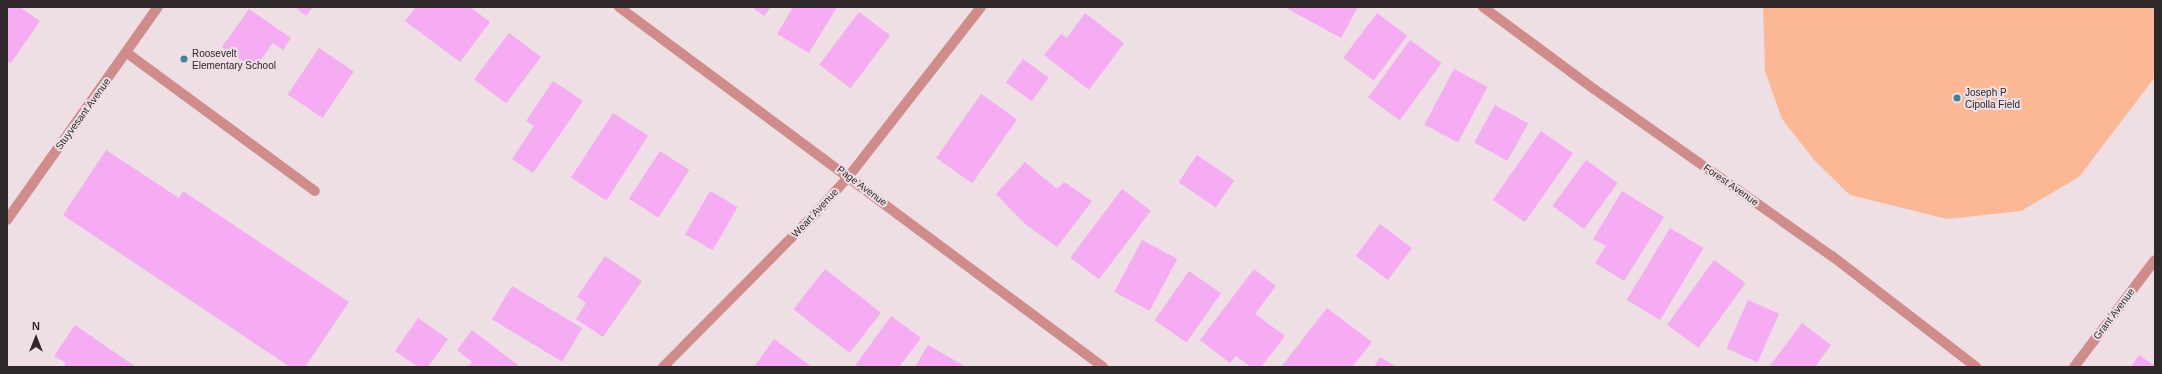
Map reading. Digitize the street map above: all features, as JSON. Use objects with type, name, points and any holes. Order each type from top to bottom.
[{"type":"street","name":"Stuyvesant Avenue","points":[[7,220],[127,53],[158,7]]},
{"type":"street","name":"Page Avenue","points":[[620,7],[1103,367]]},
{"type":"street","name":"Weart Avenue","points":[[663,367],[805,225],[848,176],[981,7]]},
{"type":"street","name":"Forest Avenue","points":[[1483,7],[1594,88],[1832,256],[1976,367]]},
{"type":"street","points":[[127,53],[315,191]]},
{"type":"street","name":"Grant Avenue","points":[[2074,367],[2155,260]]},
{"type":"shaded area","name":"Joseph P Cipolla Field","points":[[1763,7],[2155,7],[2155,77],[2079,177],[2021,211],[1947,219],[1850,195],[1815,161],[1782,119],[1765,71]]},
{"type":"building","points":[[7,7],[20,7],[40,21],[11,63],[7,61]]},
{"type":"building","points":[[295,7],[313,7],[306,16]]},
{"type":"building","points":[[416,7],[470,7],[490,22],[460,62],[405,21]]},
{"type":"building","points":[[752,7],[771,7],[764,16]]},
{"type":"building","points":[[793,7],[837,7],[809,53],[777,34]]},
{"type":"building","points":[[1289,7],[1358,7],[1341,38],[1288,9]]},
{"type":"building","points":[[249,9],[291,38],[283,50],[273,43],[254,69],[222,47]]},
{"type":"building","points":[[859,12],[890,35],[850,88],[819,65]]},
{"type":"building","points":[[1085,13],[1124,43],[1089,90],[1044,55],[1061,34],[1067,38]]},
{"type":"building","points":[[1377,13],[1407,36],[1374,81],[1343,58]]},
{"type":"building","points":[[509,33],[541,57],[506,103],[474,79]]},
{"type":"building","points":[[1410,40],[1442,63],[1400,120],[1368,97]]},
{"type":"building","points":[[319,48],[354,71],[323,118],[288,94]]},
{"type":"building","points":[[1023,59],[1049,78],[1032,101],[1006,82]]},
{"type":"building","points":[[1454,69],[1488,87],[1458,142],[1424,125]]},
{"type":"building","points":[[553,81],[583,101],[533,173],[512,159],[534,126],[526,121]]},
{"type":"building","points":[[981,94],[1017,119],[972,183],[936,158]]},
{"type":"building","points":[[1495,105],[1528,123],[1507,161],[1474,143]]},
{"type":"building","points":[[613,113],[648,136],[606,200],[571,178]]},
{"type":"building","points":[[1541,131],[1573,153],[1525,222],[1493,200]]},
{"type":"building","points":[[106,150],[179,198],[183,191],[349,302],[305,367],[290,367],[63,215]]},
{"type":"building","points":[[660,151],[689,170],[658,218],[629,199]]},
{"type":"building","points":[[1197,155],[1234,180],[1216,208],[1179,182]]},
{"type":"building","points":[[1586,160],[1618,183],[1584,229],[1552,206]]},
{"type":"building","points":[[1025,162],[1057,189],[1064,182],[1092,201],[1057,247],[1025,224],[996,194]]},
{"type":"building","points":[[1122,189],[1151,211],[1099,279],[1070,258]]},
{"type":"building","points":[[710,191],[738,207],[713,250],[685,234]]},
{"type":"building","points":[[1622,191],[1664,217],[1624,281],[1595,263],[1606,246],[1593,239]]},
{"type":"building","points":[[1380,224],[1412,248],[1388,280],[1356,256]]},
{"type":"building","points":[[1670,228],[1703,248],[1660,320],[1627,300]]},
{"type":"building","points":[[1142,240],[1177,259],[1150,311],[1114,292]]},
{"type":"building","points":[[605,256],[642,281],[603,337],[576,319],[586,303],[577,297]]},
{"type":"building","points":[[1714,260],[1746,283],[1699,348],[1667,325]]},
{"type":"building","points":[[825,269],[881,313],[850,353],[794,309]]},
{"type":"building","points":[[1254,269],[1276,286],[1255,314],[1285,336],[1261,367],[1251,367],[1236,356],[1230,363],[1200,340]]},
{"type":"building","points":[[1189,271],[1221,293],[1187,343],[1155,320]]},
{"type":"building","points":[[512,286],[582,328],[562,362],[492,319]]},
{"type":"building","points":[[1748,300],[1779,314],[1758,362],[1726,348]]},
{"type":"building","points":[[1327,308],[1372,342],[1352,367],[1281,367]]},
{"type":"building","points":[[891,316],[921,338],[899,367],[854,367]]},
{"type":"building","points":[[418,318],[448,339],[428,367],[418,367],[395,351]]},
{"type":"building","points":[[1802,323],[1831,345],[1815,367],[1769,367]]},
{"type":"building","points":[[75,325],[136,367],[63,367],[66,363],[54,356]]},
{"type":"building","points":[[472,330],[518,365],[517,367],[468,367],[472,362],[457,350]]},
{"type":"building","points":[[774,339],[812,367],[754,367]]},
{"type":"building","points":[[928,345],[963,365],[961,367],[915,367]]},
{"type":"building","points":[[2139,355],[2155,366],[2155,367],[2131,367]]},
{"type":"building","points":[[1380,357],[1397,367],[1374,367]]},
{"type":"place","name":"Roosevelt Elementary School","points":[[184,59]]},
{"type":"place","name":"Joseph P Cipolla Field","points":[[1957,98]]}]
